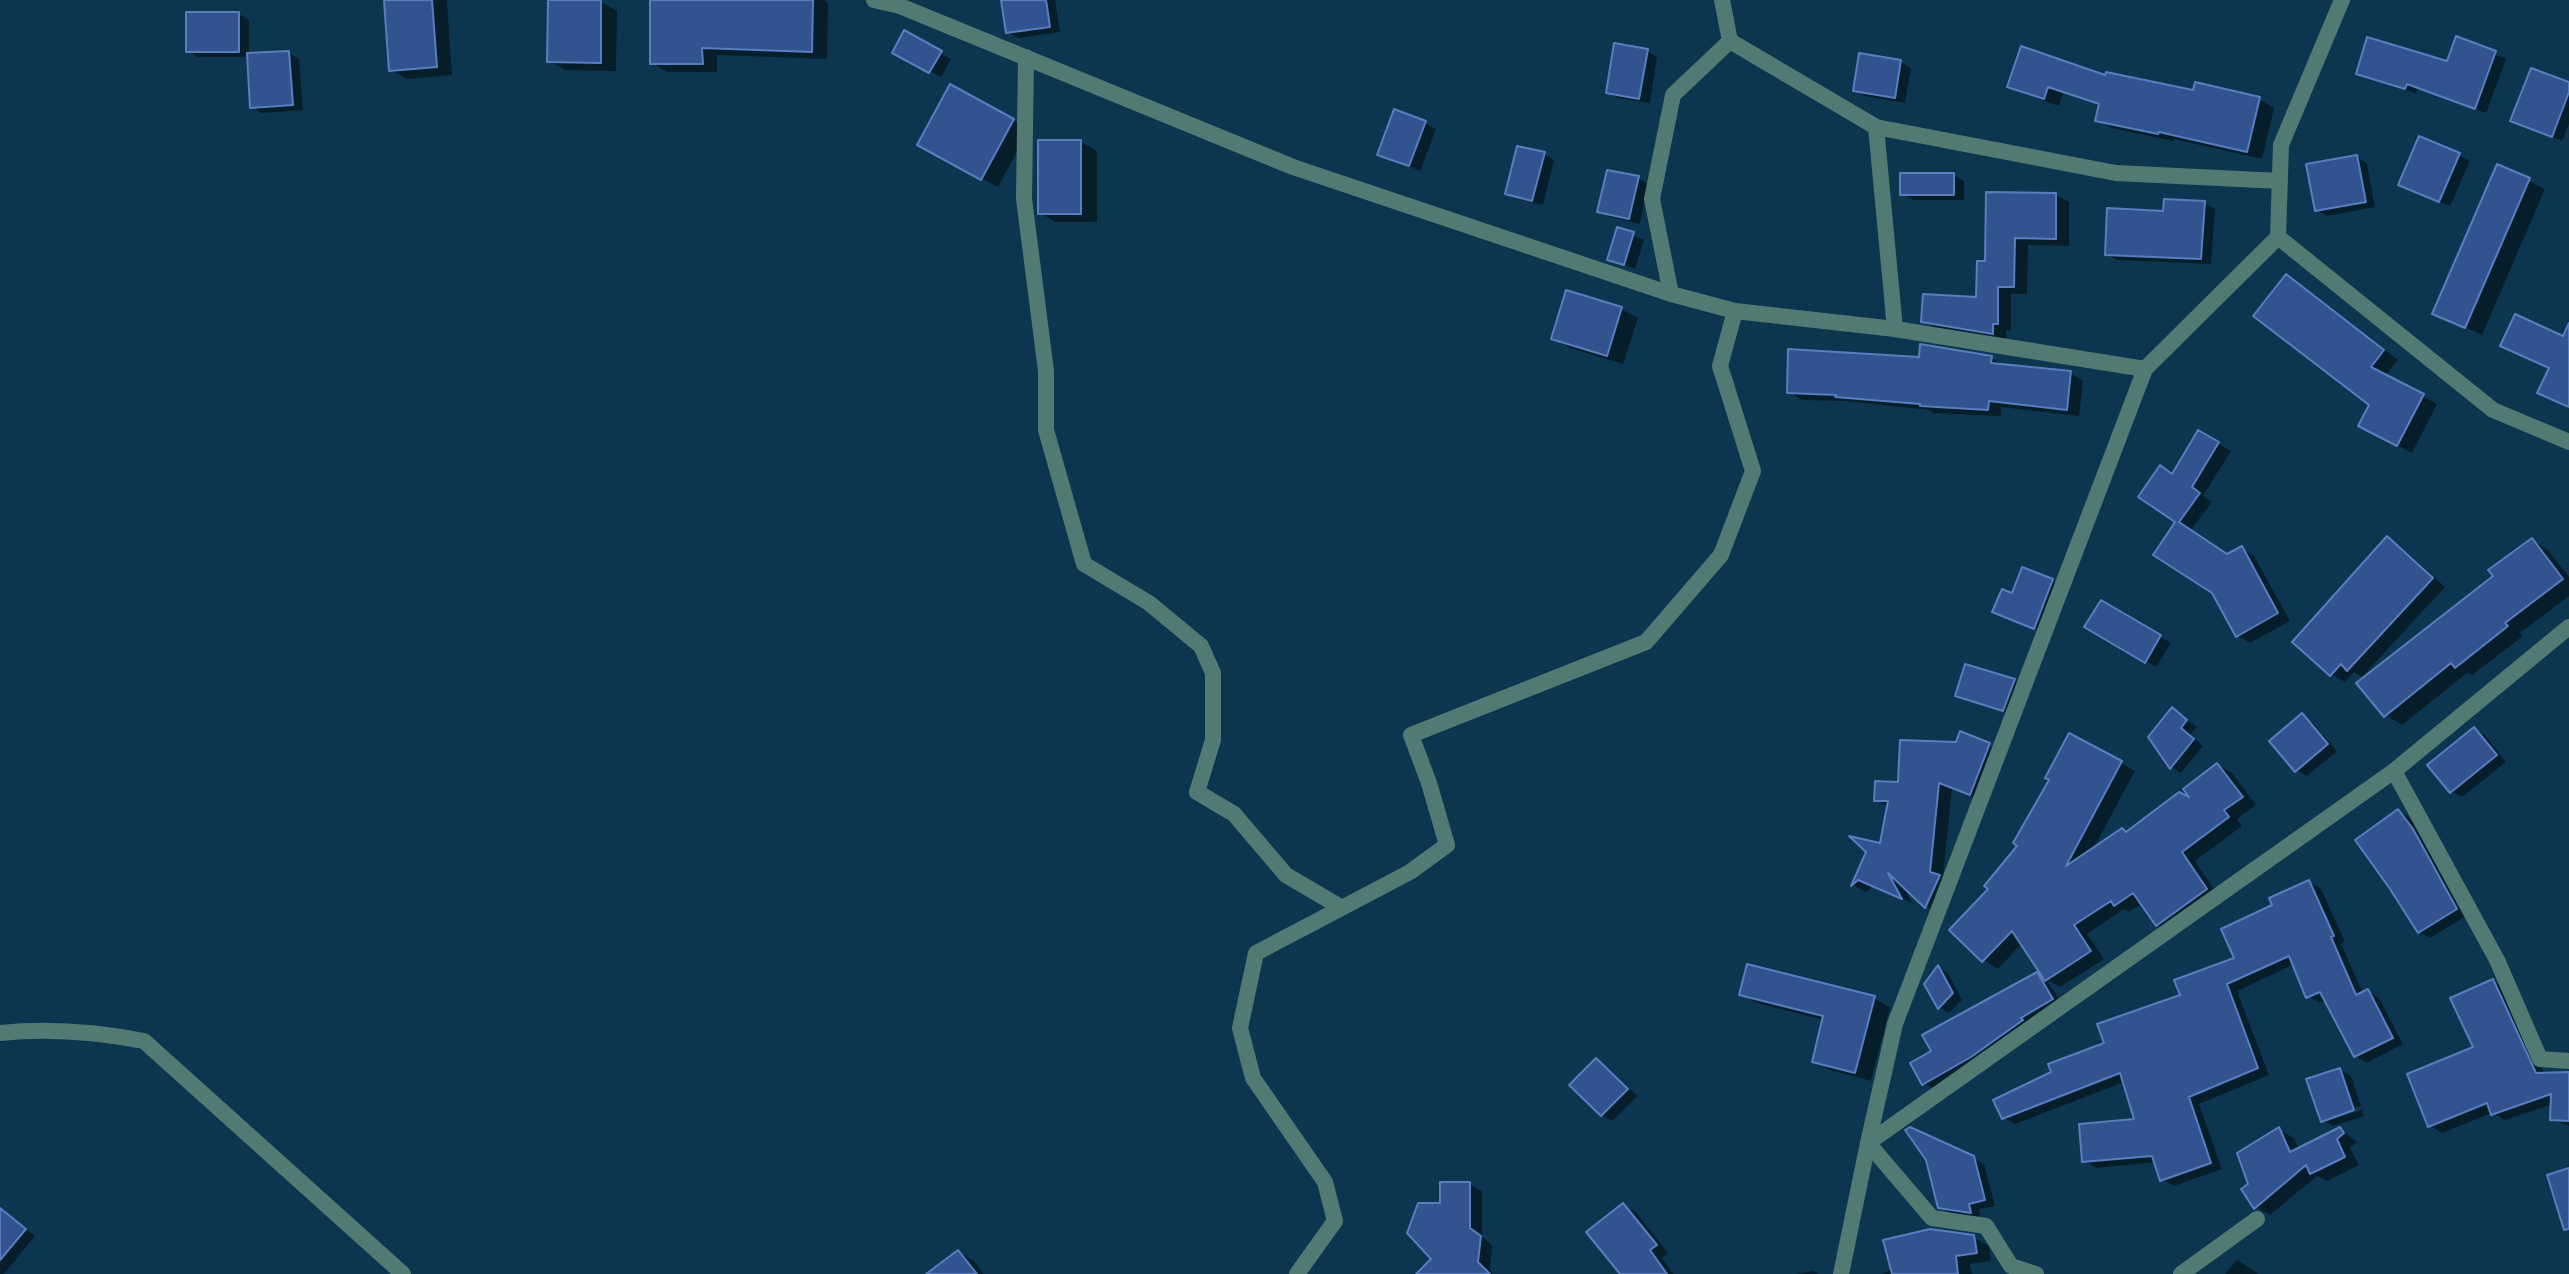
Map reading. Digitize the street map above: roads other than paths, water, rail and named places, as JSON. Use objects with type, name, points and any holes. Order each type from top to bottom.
[{"type":"street","points":[[874,0],[899,3],[1293,167],[1671,294],[1735,311],[1895,329],[2145,369]]},
{"type":"street","points":[[1722,0],[1730,41],[1876,127],[2116,173],[2280,181]]},
{"type":"street","points":[[1841,1274],[1895,1024],[2145,369],[2278,237],[2281,145],[2342,0]]},
{"type":"street","points":[[1671,294],[1652,199],[1673,95],[1730,41]]},
{"type":"street","points":[[1026,57],[1024,199],[1046,371],[1046,430],[1084,564],[1149,603],[1201,646],[1213,673],[1213,740],[1197,792],[1234,814],[1286,875],[1342,908]]},
{"type":"street","points":[[1876,127],[1895,329]]},
{"type":"street","points":[[2278,237],[2493,410],[2569,442]]},
{"type":"street","points":[[1297,1274],[1335,1221],[1325,1182],[1253,1078],[1240,1028],[1256,953],[1410,872],[1447,845],[1411,735],[1646,642],[1721,555],[1753,471],[1720,366],[1735,311]]},
{"type":"street","points":[[1868,1143],[2394,771],[2569,627]]},
{"type":"street","points":[[2394,771],[2497,960],[2540,1059],[2569,1061]]},
{"type":"street","points":[[0,1033],[76,1032],[144,1041],[403,1274]]},
{"type":"street","points":[[1868,1143],[1932,1218],[1986,1226],[2011,1266],[2036,1274]]},
{"type":"street","points":[[2181,1274],[2257,1219]]}]
